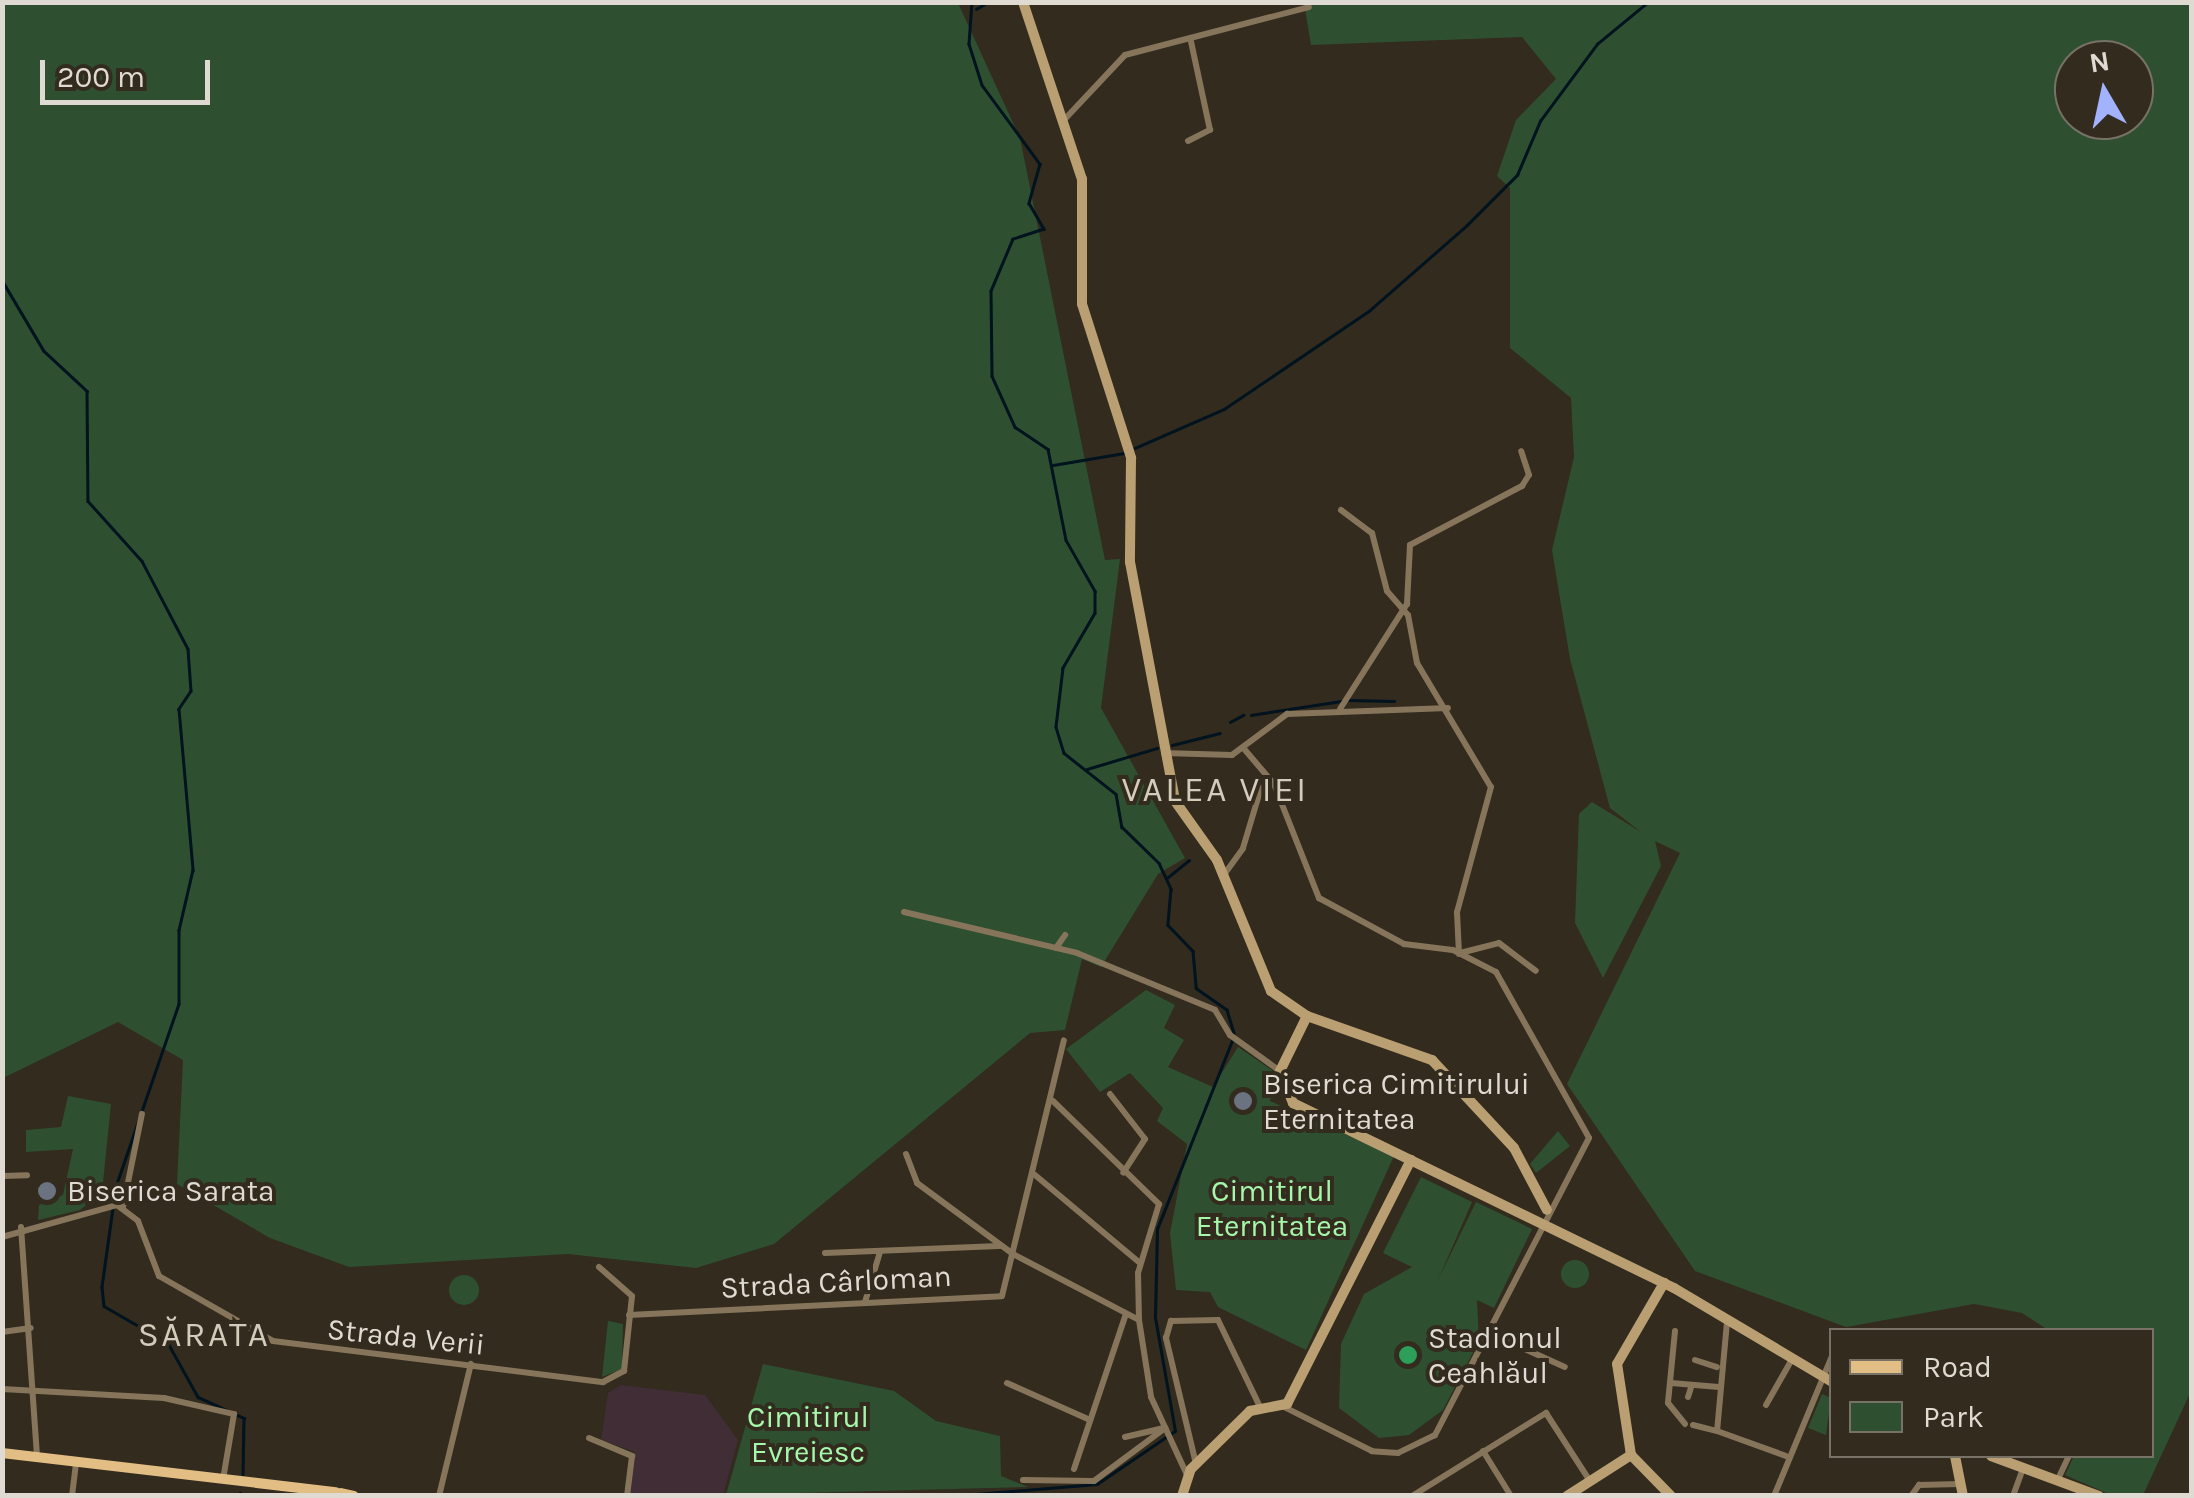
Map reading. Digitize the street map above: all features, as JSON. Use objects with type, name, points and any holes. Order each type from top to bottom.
[{"type":"main road","points":[[2,1453],[223,1480],[247,1490],[354,1496]]},
{"type":"main road","points":[[292,1490],[304,1496]]},
{"type":"street","points":[[1023,2],[1082,184],[1082,304],[1131,458],[1130,562],[1175,801],[1223,876],[1265,984],[1307,1016],[1432,1060],[1514,1148],[1547,1210]]},
{"type":"street","points":[[1064,120],[1125,55],[1309,8]]},
{"type":"street","points":[[1188,142],[1210,130],[1191,40]]},
{"type":"street","points":[[1340,708],[1402,610],[1410,545],[1522,486],[1529,475],[1521,451]]},
{"type":"street","points":[[1341,510],[1372,533],[1387,591],[1402,610],[1417,663],[1449,708],[1493,797],[1457,912],[1459,954]]},
{"type":"street","points":[[1164,753],[1217,758],[1245,750],[1280,716],[1340,708],[1449,708]]},
{"type":"street","points":[[1182,1496],[1196,1464],[1259,1405],[1284,1406],[1360,1448],[1410,1449],[1440,1429],[1547,1210],[1589,1138],[1504,982],[1459,954],[1404,944],[1327,906],[1274,784],[1245,750]]},
{"type":"street","points":[[1223,876],[1243,848],[1261,788]]},
{"type":"street","points":[[904,912],[1056,948],[1215,1010],[1230,1036],[1280,1072],[1293,1102],[1664,1283],[1829,1380]]},
{"type":"street","points":[[1056,948],[1065,935]]},
{"type":"street","points":[[1459,954],[1499,944],[1536,971]]},
{"type":"street","points":[[1280,1072],[1307,1016]]},
{"type":"street","points":[[1013,1254],[1035,1175],[1064,1040]]},
{"type":"street","points":[[1110,1094],[1145,1139],[1123,1173]]},
{"type":"street","points":[[1052,1100],[1123,1173],[1160,1204],[1140,1263],[1139,1320],[1166,1430],[1188,1475]]},
{"type":"street","points":[[2,1237],[21,1226],[117,1205],[142,1114]]},
{"type":"street","points":[[906,1154],[917,1184],[1001,1246],[1139,1320]]},
{"type":"street","points":[[1284,1406],[1411,1160]]},
{"type":"street","points":[[1035,1175],[1140,1263]]},
{"type":"street","points":[[2,1176],[27,1176]]},
{"type":"street","name":"Strada Verii","points":[[117,1205],[159,1276],[273,1341],[617,1380],[629,1314]]},
{"type":"street","points":[[21,1226],[38,1394],[37,1457]]},
{"type":"street","points":[[825,1253],[1001,1246]]},
{"type":"street","points":[[865,1302],[880,1252]]},
{"type":"street","name":"Strada Cârloman","points":[[629,1314],[998,1298],[1013,1254]]},
{"type":"street","points":[[599,1267],[629,1292],[629,1314]]},
{"type":"street","points":[[1664,1283],[1617,1364],[1631,1455],[1670,1496]]},
{"type":"street","points":[[1074,1468],[1126,1314]]},
{"type":"street","points":[[1196,1464],[1166,1338],[1171,1321],[1218,1320],[1259,1405]]},
{"type":"street","points":[[1716,1431],[1720,1386],[1717,1367],[1727,1322]]},
{"type":"street","points":[[2,1332],[31,1328]]},
{"type":"street","points":[[1675,1331],[1665,1360],[1671,1383],[1669,1409],[1689,1424],[1786,1456]]},
{"type":"street","points":[[1490,1332],[1566,1366]]},
{"type":"street","points":[[1695,1360],[1717,1367]]},
{"type":"street","points":[[1774,1496],[1818,1375],[1829,1360]]},
{"type":"street","points":[[1766,1405],[1791,1361]]},
{"type":"street","points":[[439,1496],[471,1364]]},
{"type":"street","points":[[1008,1382],[1090,1420]]},
{"type":"street","points":[[1671,1383],[1691,1388],[1720,1386]]},
{"type":"street","points":[[1688,1397],[1691,1388]]},
{"type":"street","points":[[2,1389],[164,1398],[234,1414],[223,1480]]},
{"type":"street","points":[[1412,1496],[1549,1414],[1590,1481]]},
{"type":"street","points":[[1124,1438],[1166,1430]]},
{"type":"street","points":[[1023,1480],[1094,1481],[1166,1430]]},
{"type":"street","points":[[589,1438],[632,1456],[627,1496]]},
{"type":"street","points":[[1483,1452],[1510,1496]]},
{"type":"street","points":[[1567,1496],[1631,1455]]},
{"type":"street","points":[[1911,1496],[1919,1485],[1962,1490],[1954,1458]]},
{"type":"street","points":[[2001,1458],[2027,1463],[2099,1496]]},
{"type":"street","points":[[2059,1477],[2067,1458]]},
{"type":"street","points":[[72,1496],[76,1462]]},
{"type":"street","points":[[2013,1496],[2027,1463]]},
{"type":"shaded area","points":[[621,1385],[705,1395],[738,1440],[723,1495],[629,1496],[635,1452],[601,1440],[608,1393]]},
{"type":"green space","points":[[3,3],[958,3],[1020,138],[1105,560],[1120,559],[1101,708],[1185,858],[1158,874],[1101,967],[1082,959],[1065,1030],[1030,1033],[774,1244],[696,1268],[568,1254],[349,1267],[270,1238],[177,1184],[183,1060],[118,1022],[3,1078]]},
{"type":"green space","points":[[1304,3],[2191,3],[2192,1389],[2143,1495],[2111,1495],[2065,1475],[2073,1458],[2154,1458],[2154,1328],[2045,1328],[2022,1313],[1974,1304],[1846,1327],[1695,1271],[1567,1084],[1680,853],[1655,841],[1661,866],[1603,978],[1575,923],[1579,814],[1592,802],[1641,832],[1610,808],[1570,659],[1552,550],[1574,457],[1571,398],[1510,348],[1510,188],[1497,176],[1516,120],[1556,79],[1522,37],[1311,45]]},
{"type":"green space","name":"Cimitirul Eternitatea","points":[[1146,990],[1175,1005],[1164,1028],[1184,1040],[1168,1067],[1213,1087],[1238,1047],[1276,1073],[1270,1101],[1394,1156],[1306,1350],[1218,1307],[1210,1292],[1176,1290],[1170,1233],[1187,1144],[1157,1121],[1163,1108],[1130,1073],[1100,1092],[1066,1049]]},
{"type":"green space","points":[[68,1096],[111,1104],[102,1192],[80,1210],[38,1220],[39,1205],[63,1195],[73,1149],[26,1152],[26,1130],[61,1127]]},
{"type":"green space","points":[[1558,1131],[1570,1146],[1536,1173],[1530,1164]]},
{"type":"green space","name":"Stadionul Ceahlăul","points":[[1421,1177],[1472,1202],[1438,1280],[1476,1202],[1532,1229],[1494,1308],[1477,1300],[1479,1341],[1443,1410],[1409,1435],[1379,1438],[1339,1408],[1341,1344],[1364,1294],[1412,1267],[1383,1253]]},
{"type":"green space","points":[[1575,1260],[1585,1264],[1589,1274],[1585,1284],[1575,1288],[1565,1284],[1561,1274],[1565,1264]]},
{"type":"green space","points":[[464,1275],[475,1279],[479,1290],[475,1301],[464,1305],[453,1301],[449,1290],[453,1279]]},
{"type":"green space","points":[[608,1321],[623,1324],[622,1369],[602,1377]]},
{"type":"green space","name":"Cimitirul Evreiesc","points":[[763,1364],[894,1391],[936,1421],[1000,1436],[1001,1476],[1028,1487],[726,1495]]},
{"type":"green space","points":[[1822,1394],[1829,1397],[1826,1435],[1808,1428]]},
{"type":"waterway","points":[[972,2],[969,44],[982,85],[1040,164],[1029,203],[1044,229],[1013,239],[991,291],[992,376],[1015,427],[1048,449],[1066,540],[1095,591],[1095,613],[1063,668],[1056,727],[1064,753],[1116,794],[1122,827],[1159,863],[1171,889],[1168,925],[1193,951],[1196,988],[1227,1010],[1234,1033]]},
{"type":"waterway","points":[[976,9],[988,2]]},
{"type":"waterway","points":[[1135,448],[1224,409],[1370,310],[1467,225],[1517,175],[1540,121],[1597,44],[1648,2]]},
{"type":"waterway","points":[[2,280],[44,351],[87,391],[88,501],[142,561],[188,649],[191,691],[179,709],[193,870],[179,930],[179,1004],[116,1187],[102,1287],[104,1306],[168,1343],[198,1397],[244,1418],[243,1474]]},
{"type":"waterway","points":[[1053,465],[1124,453]]},
{"type":"waterway","points":[[1347,700],[1394,701]]},
{"type":"waterway","points":[[1251,715],[1341,701]]},
{"type":"waterway","points":[[1230,722],[1243,715]]},
{"type":"waterway","points":[[1172,745],[1220,733]]},
{"type":"waterway","points":[[1087,769],[1157,748]]},
{"type":"waterway","points":[[1167,878],[1189,860]]},
{"type":"waterway","points":[[951,1496],[1097,1484],[1175,1431],[1155,1318],[1157,1229],[1232,1041]]},
{"type":"place","name":"Biserica Cimitirului Eternitatea","points":[[1243,1101]]},
{"type":"place","name":"Biserica Sarata","points":[[47,1191]]},
{"type":"place","name":"Stadionul Ceahlăul","points":[[1408,1355]]},
{"type":"district","name":"VALEA VIEI","points":[[1215,790]]},
{"type":"district","name":"SĂRATA","points":[[204,1335]]}]
